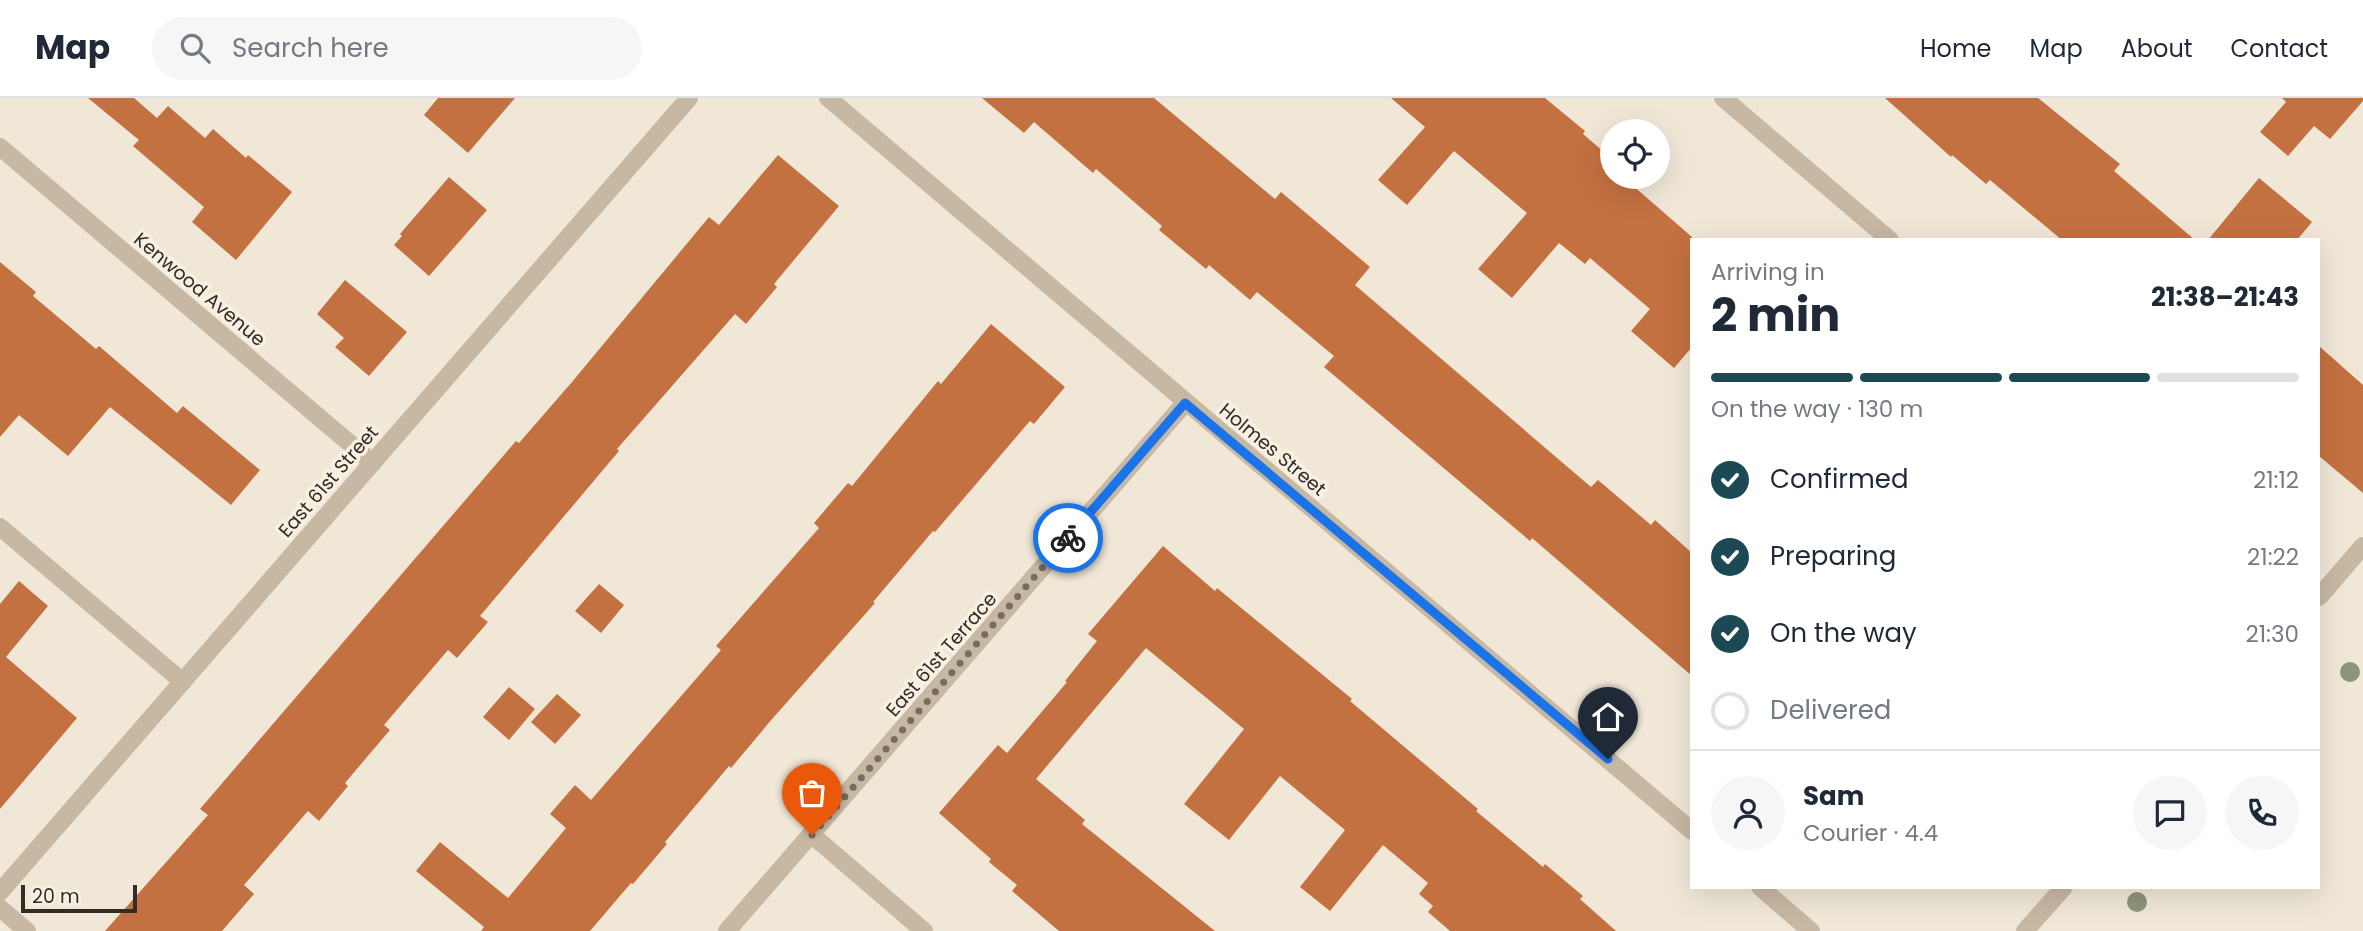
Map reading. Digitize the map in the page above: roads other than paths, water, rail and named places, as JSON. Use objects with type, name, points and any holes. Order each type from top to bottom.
[{"type":"street","name":"East 61st Street","points":[[0,892],[689,98]]},
{"type":"street","name":"Holmes Street","points":[[828,98],[1690,829]]},
{"type":"street","points":[[1723,98],[1888,238]]},
{"type":"street","name":"Kenwood Avenue","points":[[0,148],[373,463]]},
{"type":"street","name":"East 61st Terrace","points":[[727,931],[1185,403]]},
{"type":"street","points":[[0,527],[183,682]]},
{"type":"street","points":[[2320,596],[2363,547]]},
{"type":"street","points":[[812,835],[924,931]]},
{"type":"street","points":[[1762,889],[1811,931]]},
{"type":"street","points":[[2025,931],[2062,889]]},
{"type":"street","points":[[0,908],[27,931]]}]
